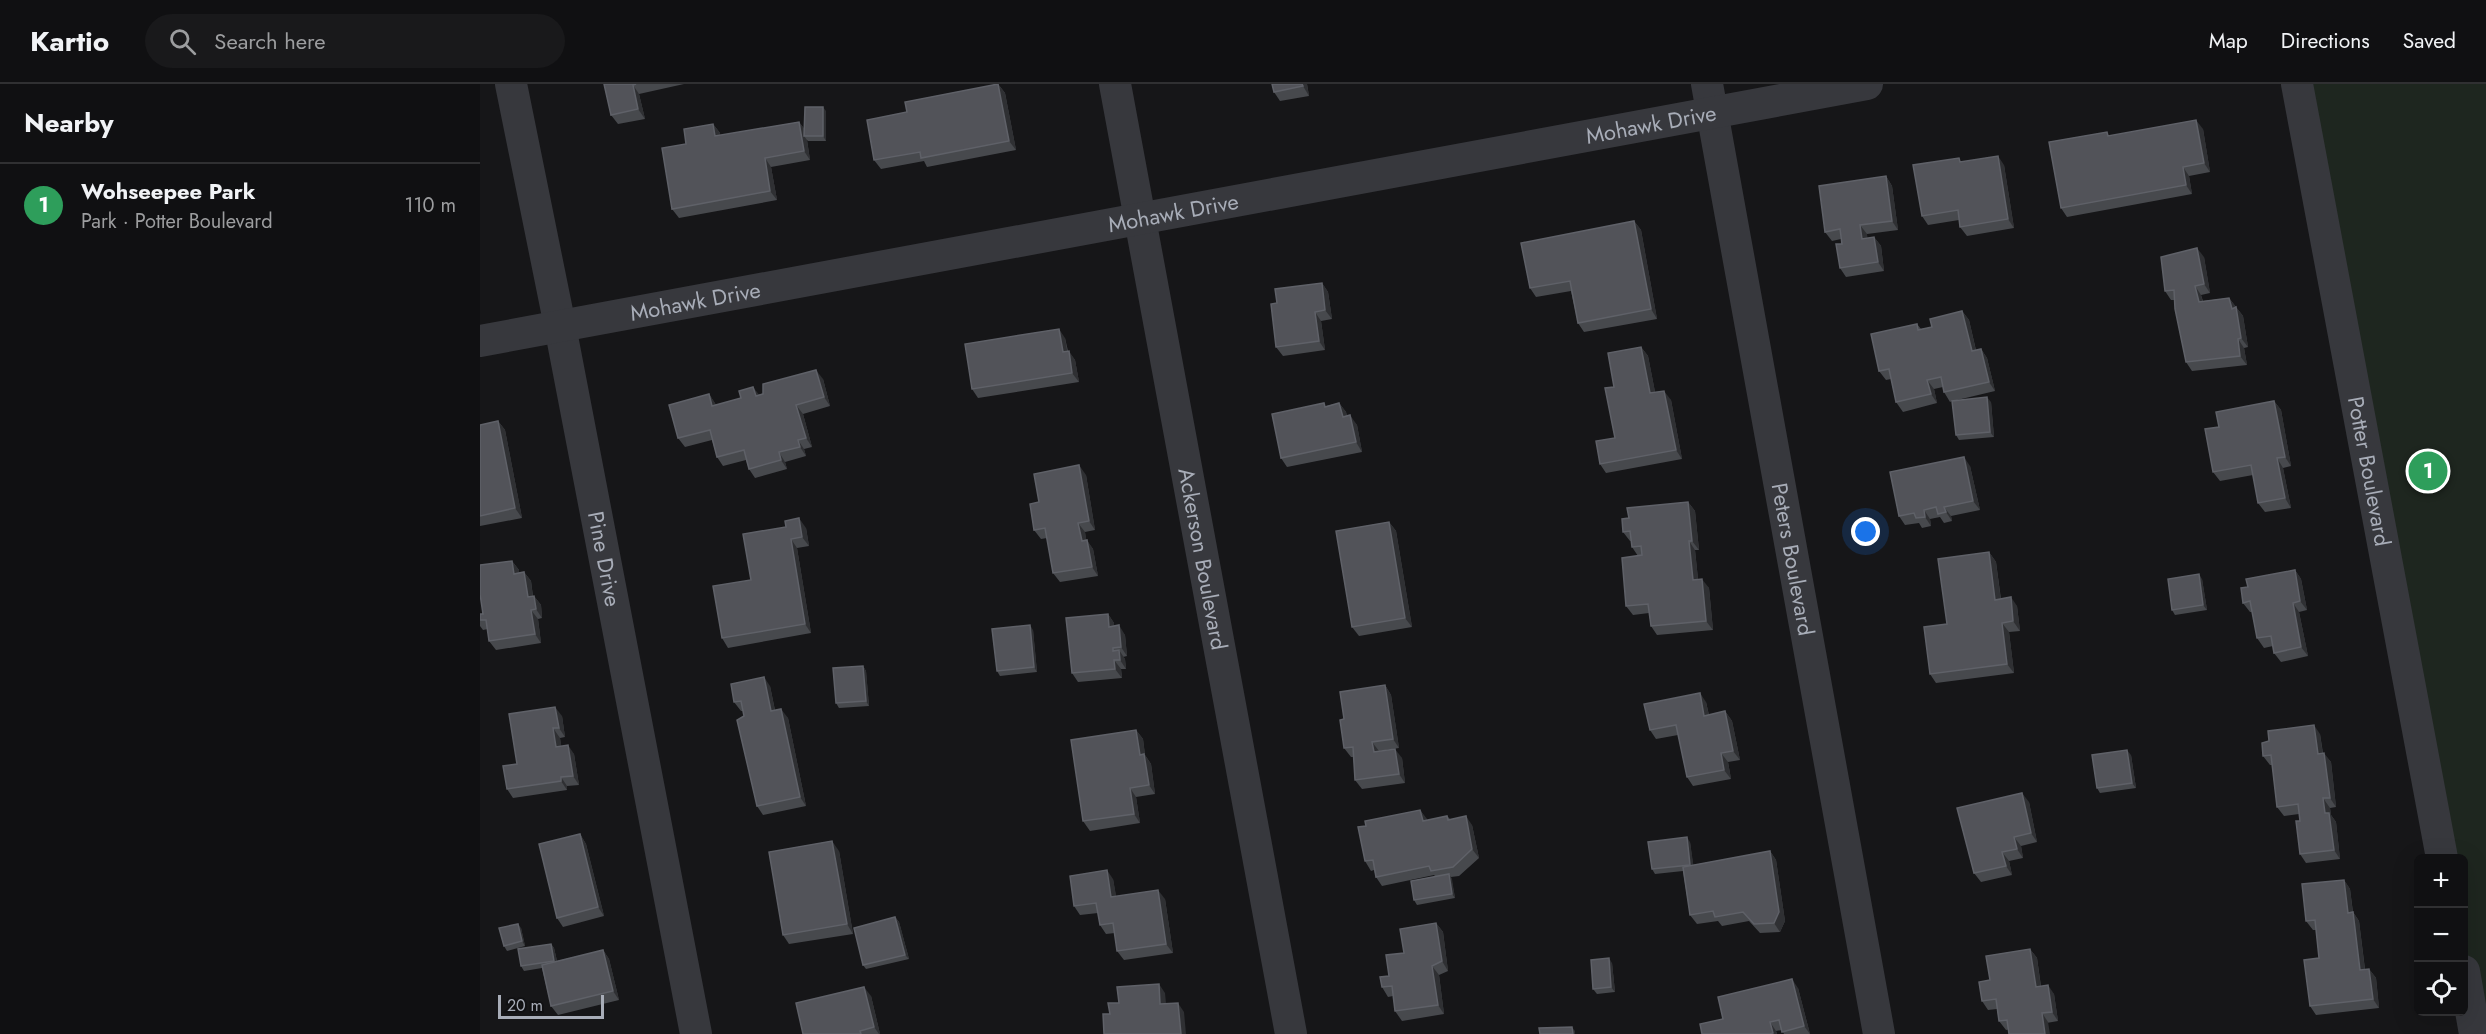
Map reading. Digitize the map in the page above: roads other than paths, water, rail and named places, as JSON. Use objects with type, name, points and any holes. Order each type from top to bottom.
[{"type":"street","name":"Pine Drive","points":[[511,84],[560,326],[696,1034]]},
{"type":"street","name":"Ackerson Boulevard","points":[[1115,84],[1291,1034]]},
{"type":"street","name":"Mohawk Drive","points":[[480,341],[1140,218],[1710,98],[1867,84]]},
{"type":"street","name":"Potter Boulevard","points":[[2297,84],[2441,854]]},
{"type":"street","name":"Peters Boulevard","points":[[1710,98],[1879,1034]]},
{"type":"street","points":[[2468,997],[2475,1034]]},
{"type":"place","name":"Wohseepee Park","points":[[2428,471]]}]
